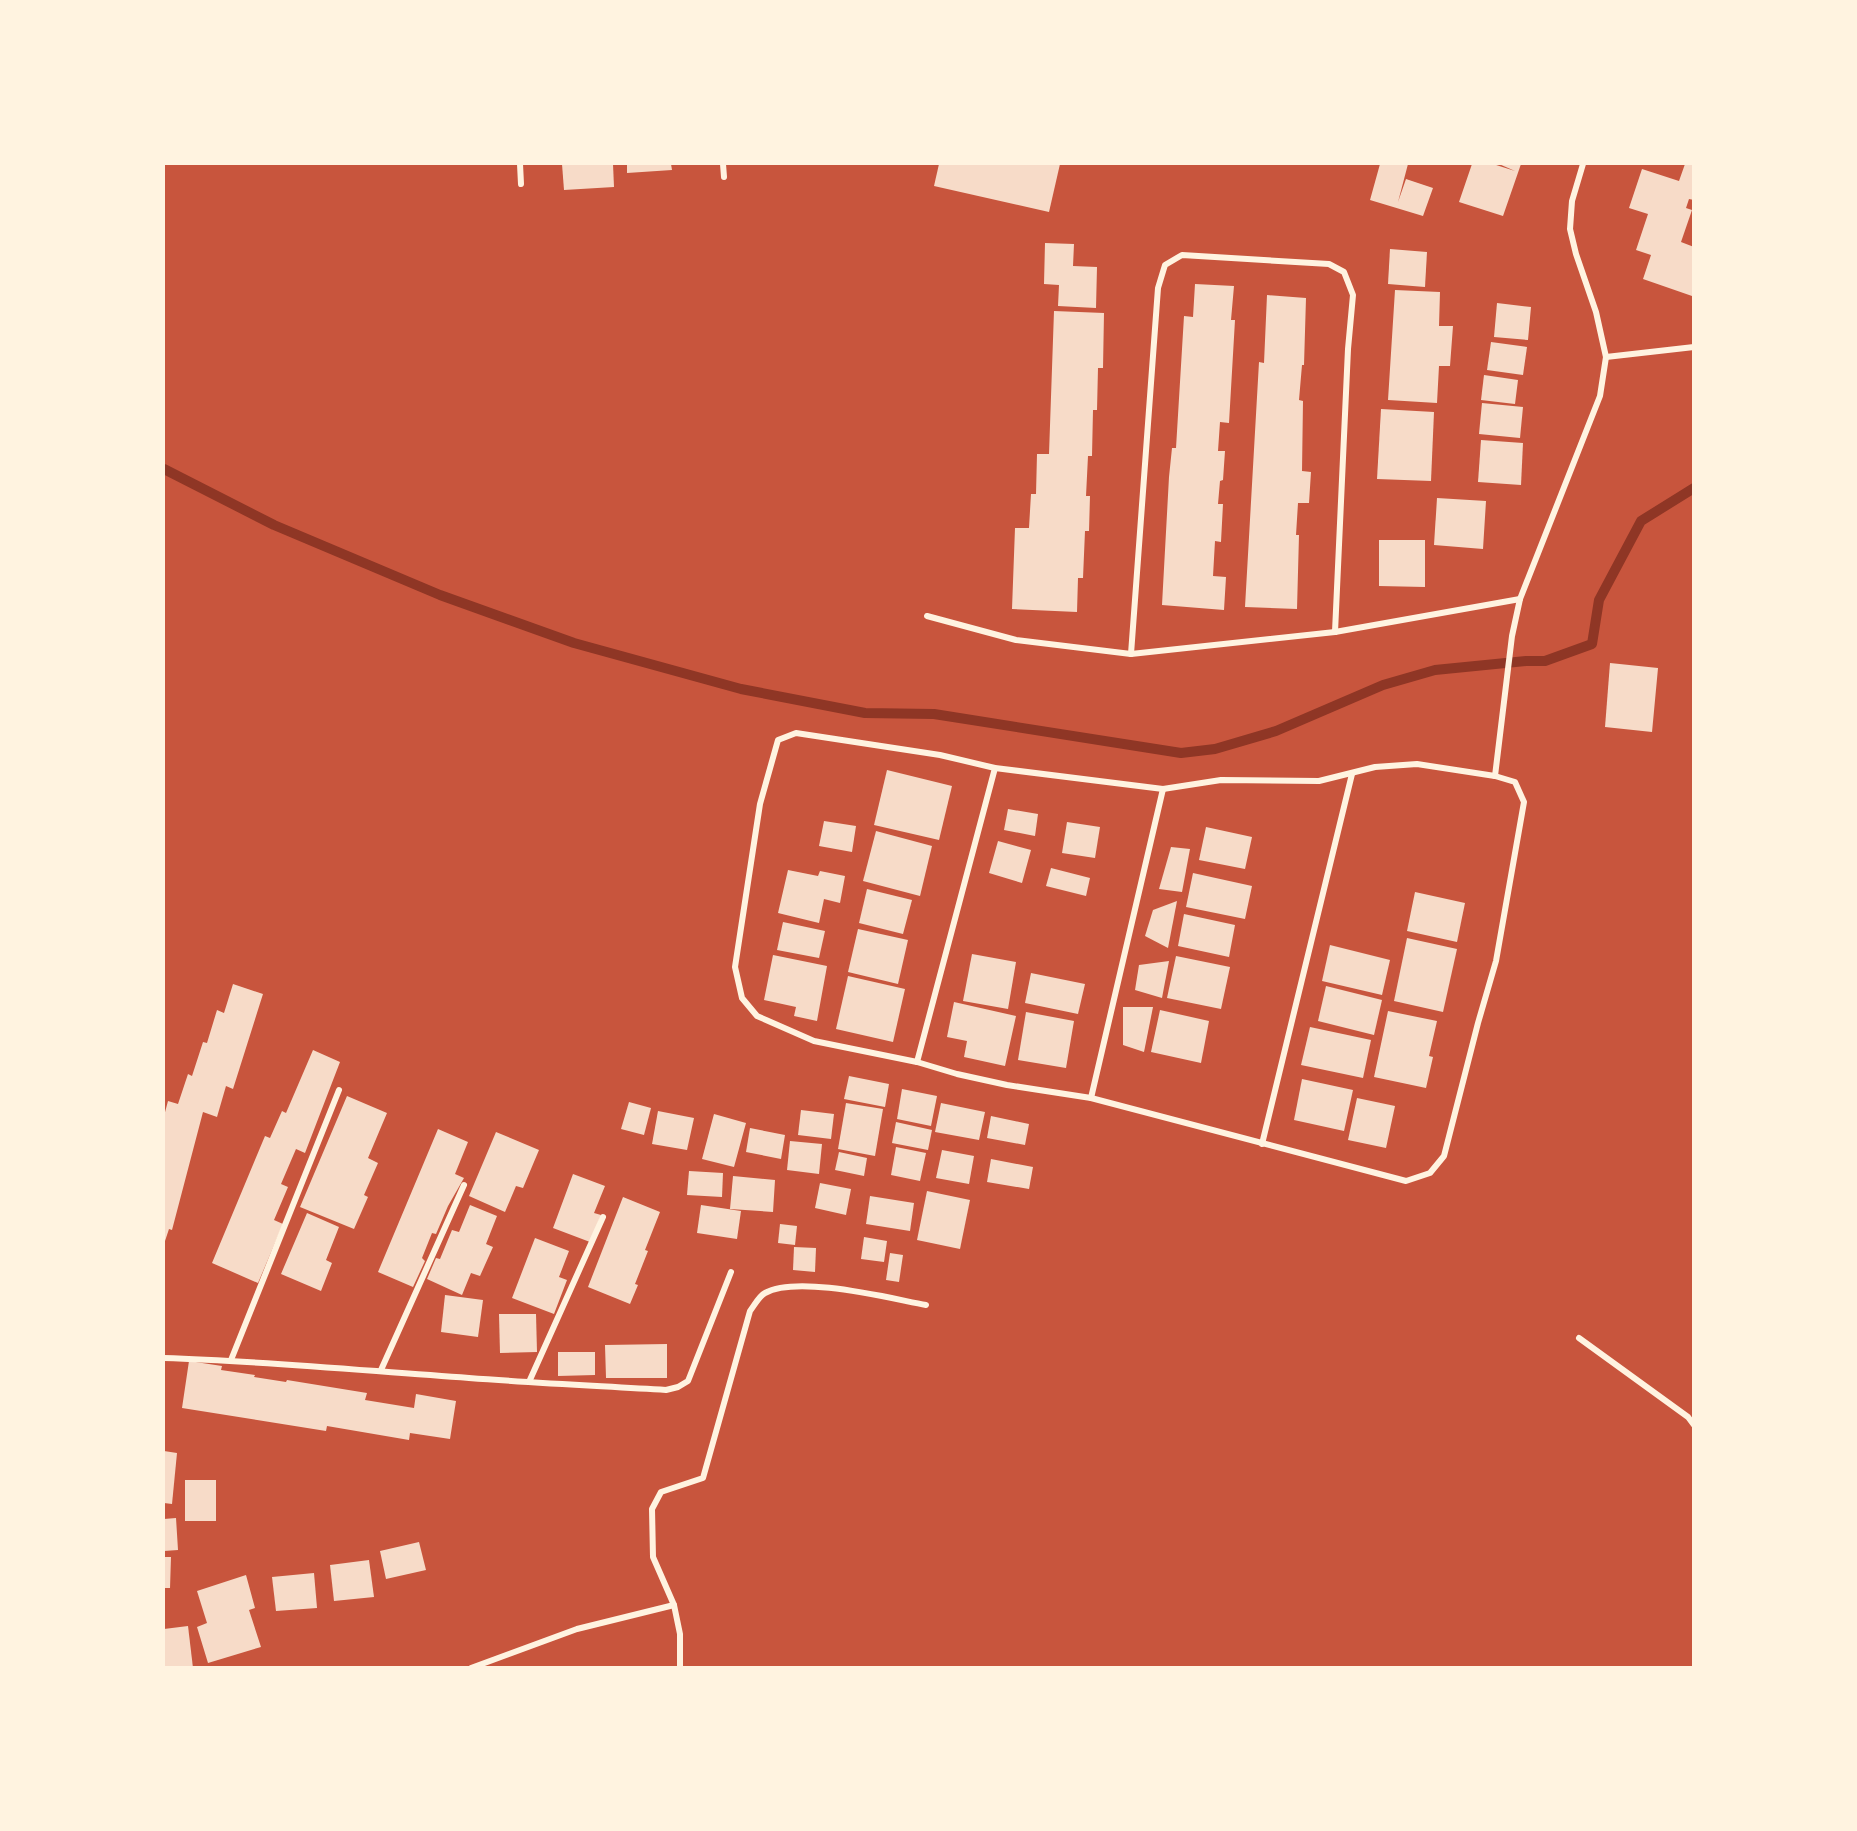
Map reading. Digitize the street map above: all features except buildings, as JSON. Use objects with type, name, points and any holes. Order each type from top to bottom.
[{"type":"street","points":[[520,164],[521,184]]},
{"type":"street","points":[[723,164],[724,177]]},
{"type":"street","points":[[1495,776],[1512,636],[1520,599],[1600,396],[1606,357],[1596,312],[1570,229],[1572,201],[1583,164]]},
{"type":"street","points":[[1131,654],[1158,288],[1165,265],[1182,255],[1329,264],[1344,272],[1353,295],[1348,349],[1335,632]]},
{"type":"street","points":[[1606,357],[1694,347]]},
{"type":"street","points":[[927,616],[1016,640],[1131,654],[1335,632],[1520,599]]},
{"type":"street","points":[[796,733],[940,755],[996,768],[1163,789],[1221,780],[1319,781],[1374,767],[1418,764],[1495,776],[1515,782],[1524,802],[1496,962],[1444,1156],[1430,1173],[1406,1180],[1091,1098],[1007,1085],[917,1062],[814,1041],[757,1016],[742,998],[735,967],[760,804],[778,740],[796,733]]},
{"type":"street","points":[[917,1062],[996,768]]},
{"type":"street","points":[[1262,1144],[1352,774]]},
{"type":"street","points":[[1091,1098],[1163,789]]},
{"type":"street","points":[[231,1360],[339,1090]]},
{"type":"street","points":[[381,1370],[465,1185]]},
{"type":"street","points":[[529,1382],[603,1217]]},
{"type":"street","points":[[164,1358],[231,1360],[666,1390],[688,1381],[731,1272]]},
{"type":"street","points":[[680,1668],[680,1634],[674,1605],[653,1557],[652,1509],[661,1492],[703,1478],[750,1311],[764,1293],[793,1286],[839,1290],[926,1305]]},
{"type":"street","points":[[1579,1338],[1688,1417],[1694,1425]]},
{"type":"street","points":[[471,1668],[577,1629],[674,1605]]},
{"type":"waterway","points":[[164,469],[274,525],[440,595],[574,643],[741,689],[865,713],[934,714],[1181,753],[1215,749],[1276,731],[1383,685],[1435,670],[1545,661],[1592,644],[1599,600],[1641,521],[1694,488]]}]
